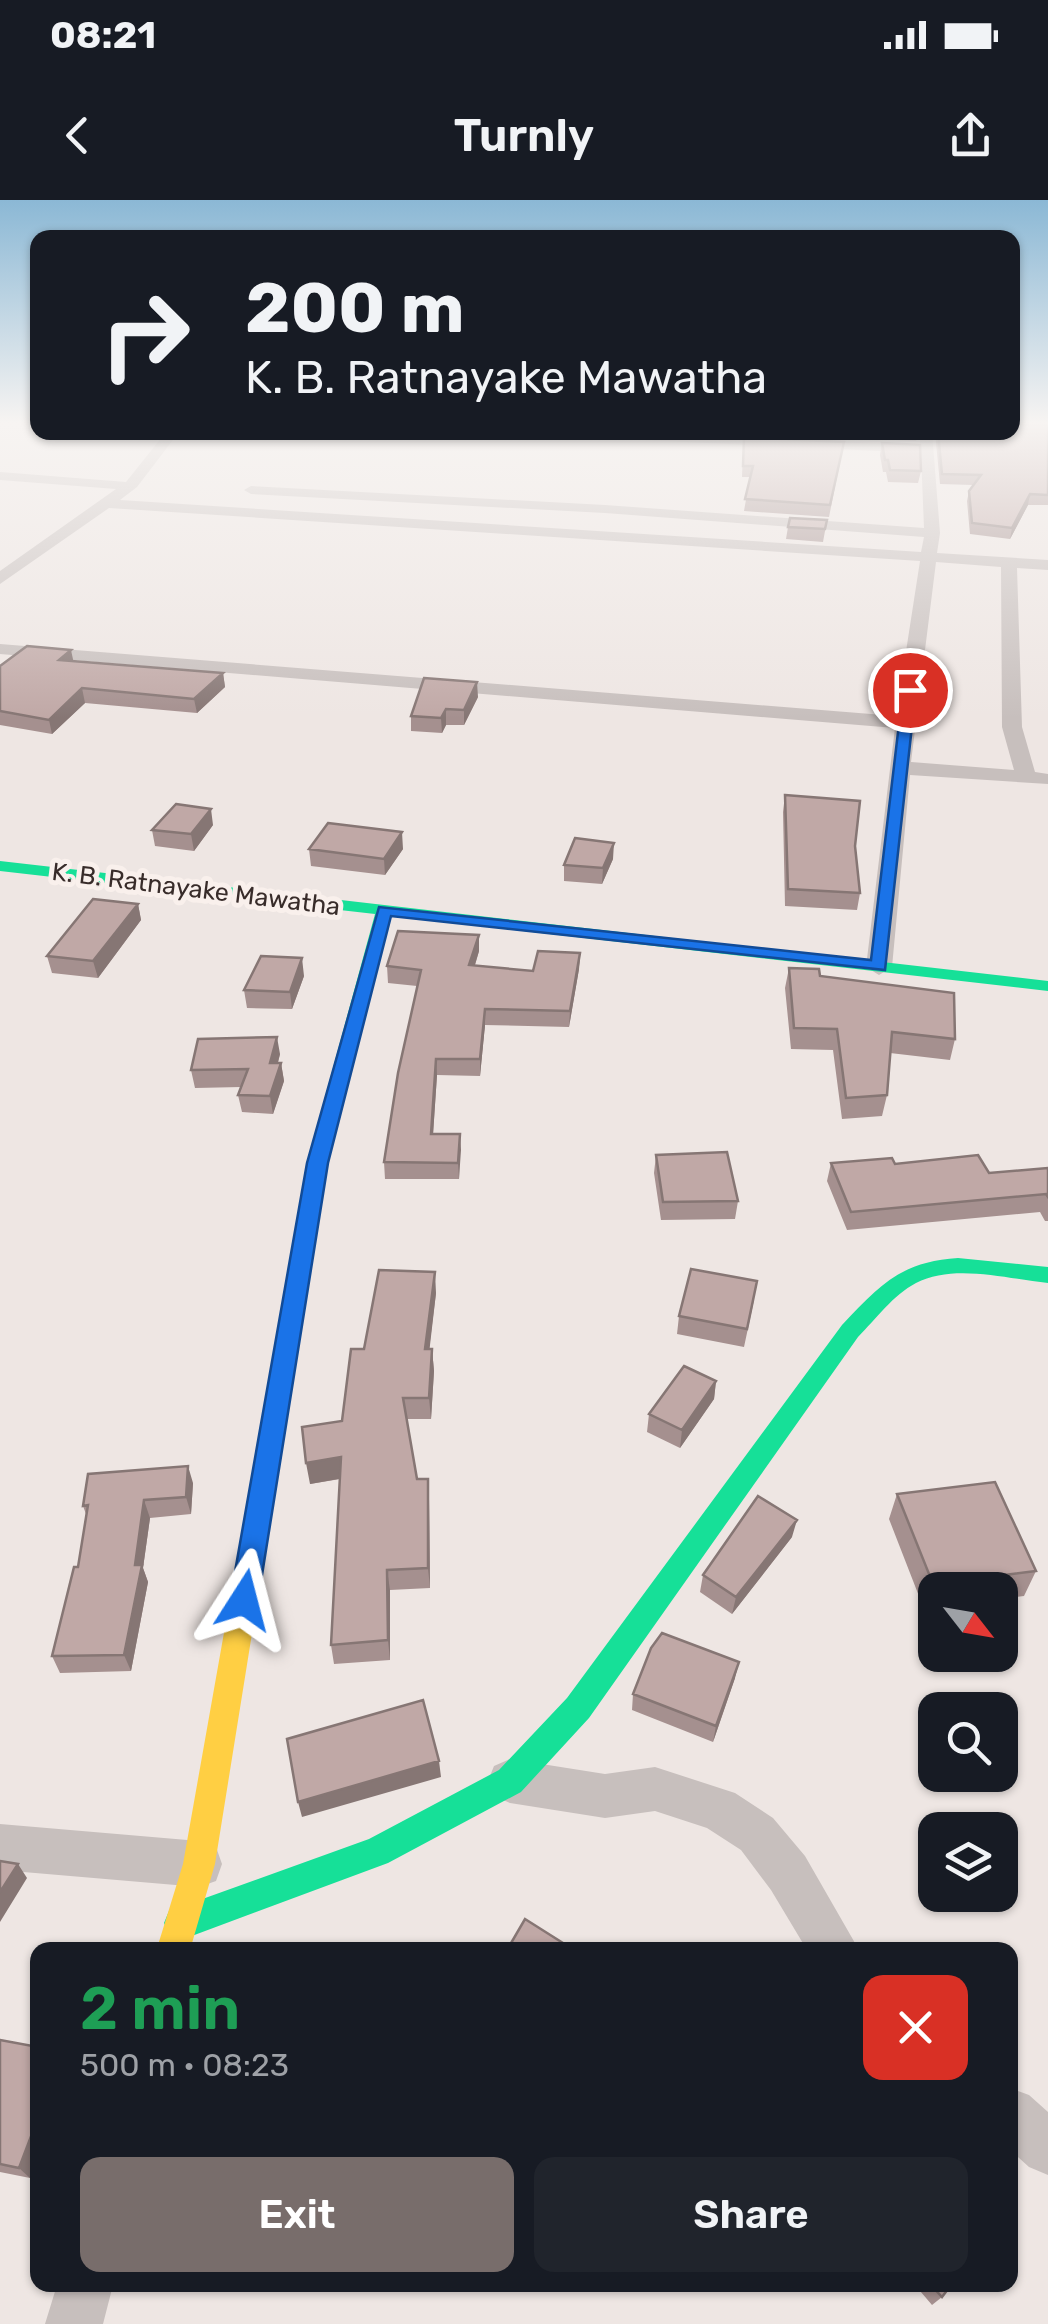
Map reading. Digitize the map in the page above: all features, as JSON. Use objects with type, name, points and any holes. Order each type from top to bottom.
[{"type":"main road","name":"K. B. Ratnayake Mawatha","points":[[0,866],[1048,986]]},
{"type":"main road","points":[[176,1942],[199,1864],[317,1163],[384,910]]},
{"type":"main road","points":[[182,1923],[377,1852],[510,1782],[578,1708],[850,1331],[880,1300],[910,1275],[946,1268],[1048,1275]]},
{"type":"street","points":[[0,579],[82,520]]},
{"type":"street","points":[[367,520],[1048,565]]},
{"type":"street","points":[[757,520],[932,533]]},
{"type":"street","points":[[879,966],[904,723],[931,520]]},
{"type":"street","points":[[1009,564],[1012,727],[1026,778]]},
{"type":"street","points":[[0,648],[904,723]]},
{"type":"street","points":[[902,768],[1048,780]]},
{"type":"street","points":[[510,1782],[605,1796],[655,1789],[719,1809],[757,1834],[788,1874],[830,1942]]},
{"type":"street","points":[[0,1848],[199,1864]]},
{"type":"street","points":[[1018,2121],[1048,2148]]},
{"type":"street","points":[[74,2324],[82,2292]]},
{"type":"building","points":[[790,520],[827,520],[825,529],[788,527]]},
{"type":"building","points":[[972,520],[1016,520],[1012,528]]},
{"type":"building","points":[[27,646],[71,650],[59,660],[223,673],[194,699],[82,688],[49,720],[0,711],[0,666]]},
{"type":"building","points":[[424,678],[477,682],[464,710],[446,709],[441,718],[411,716]]},
{"type":"building","points":[[785,795],[860,801],[855,846],[860,893],[788,889]]},
{"type":"building","points":[[176,804],[211,809],[191,834],[152,830]]},
{"type":"building","points":[[328,823],[402,832],[384,859],[309,849]]},
{"type":"building","points":[[575,838],[614,843],[603,868],[564,865]]},
{"type":"building","points":[[93,899],[138,904],[93,961],[47,956]]},
{"type":"building","points":[[398,931],[479,935],[469,965],[533,971],[538,951],[580,953],[570,1011],[485,1009],[480,1059],[436,1059],[431,1134],[460,1134],[458,1163],[384,1162],[398,1073],[421,970],[387,966]]},
{"type":"building","points":[[261,956],[302,958],[290,992],[244,990]]},
{"type":"building","points":[[789,968],[819,969],[820,976],[954,993],[955,1039],[892,1032],[887,1095],[846,1098],[837,1029],[794,1028]]},
{"type":"building","points":[[277,1037],[270,1063],[281,1063],[270,1096],[238,1095],[248,1069],[191,1070],[198,1039]]},
{"type":"building","points":[[727,1152],[738,1201],[663,1202],[656,1155]]},
{"type":"building","points":[[978,1155],[989,1173],[1048,1168],[1048,1197],[1046,1194],[851,1212],[831,1163],[892,1158],[895,1164]]},
{"type":"building","points":[[691,1269],[757,1281],[747,1329],[679,1316]]},
{"type":"building","points":[[379,1270],[435,1272],[425,1349],[432,1349],[429,1398],[403,1398],[417,1479],[428,1479],[428,1568],[387,1570],[388,1640],[331,1645],[341,1457],[306,1463],[302,1427],[342,1421],[351,1349],[364,1349]]},
{"type":"building","points":[[684,1366],[716,1381],[682,1430],[649,1414]]},
{"type":"building","points":[[188,1466],[186,1497],[144,1500],[135,1565],[142,1565],[124,1655],[52,1656],[74,1567],[78,1567],[88,1505],[83,1506],[88,1474]]},
{"type":"building","points":[[995,1482],[1036,1571],[928,1572],[897,1494]]},
{"type":"building","points":[[758,1496],[797,1520],[736,1597],[703,1575]]},
{"type":"building","points":[[662,1633],[739,1662],[716,1726],[633,1694],[651,1648]]},
{"type":"building","points":[[423,1700],[439,1761],[298,1802],[287,1739]]},
{"type":"building","points":[[0,1861],[18,1864],[0,1892]]},
{"type":"building","points":[[525,1919],[561,1942],[512,1942]]},
{"type":"building","points":[[0,2040],[30,2046],[30,2139],[19,2168],[0,2164]]},
{"type":"traffic: fast","points":[[0,866],[1048,986]]},
{"type":"traffic: fast","points":[[300,1266],[317,1163],[384,911]]},
{"type":"traffic: fast","points":[[181,1923],[377,1852],[510,1781],[578,1708],[850,1331],[884,1295],[908,1277],[940,1267],[1048,1275]]},
{"type":"traffic: slow","points":[[176,1942],[199,1864],[300,1266]]},
{"type":"route","points":[[244,1600],[317,1163],[384,910],[879,966],[910,690]]}]
